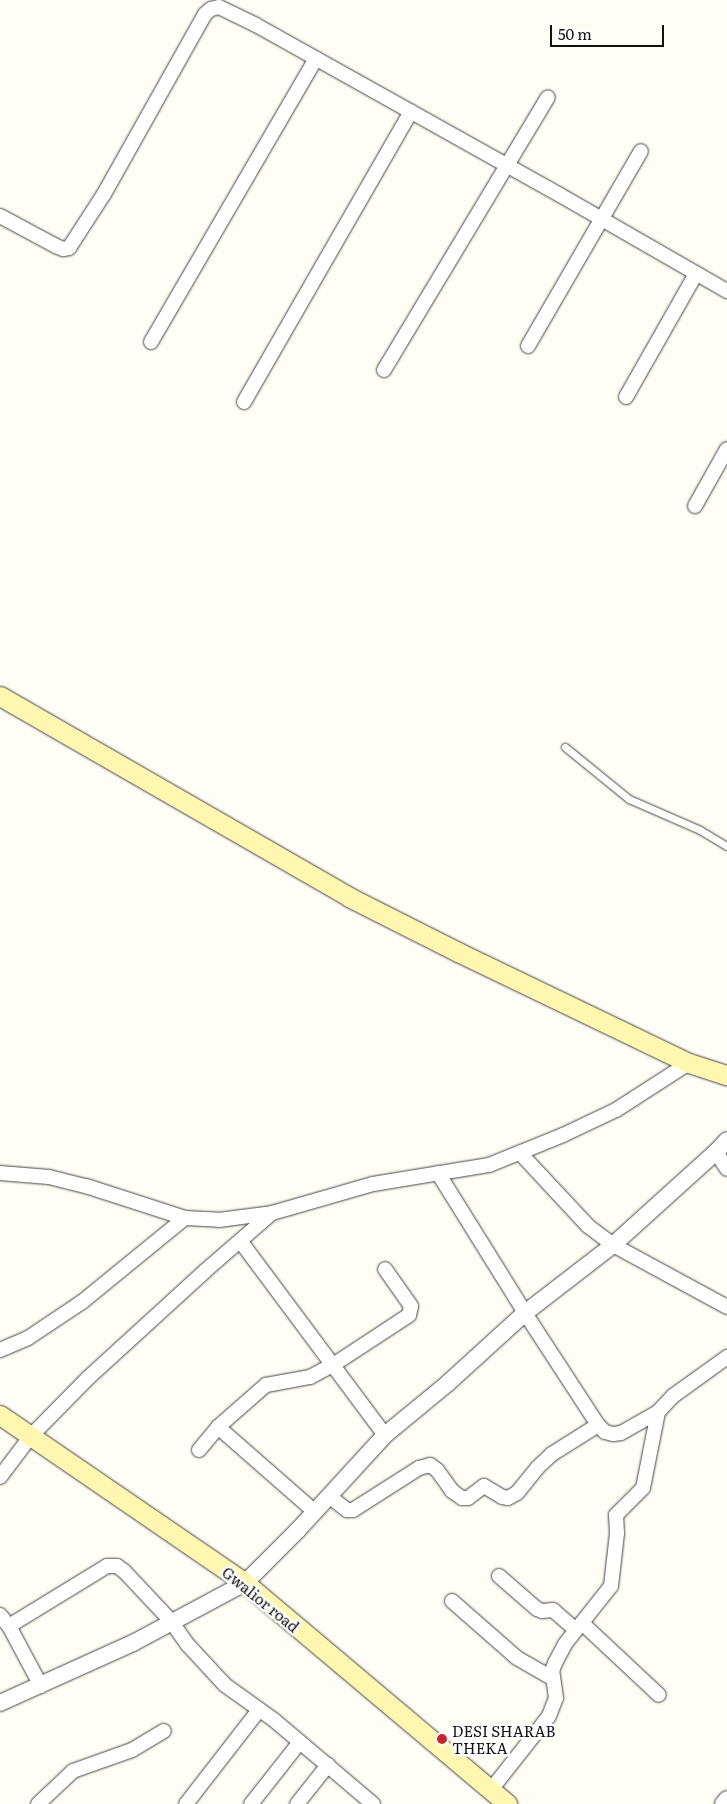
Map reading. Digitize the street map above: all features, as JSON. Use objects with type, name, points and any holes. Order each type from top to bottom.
[{"type":"main road","points":[[0,696],[349,897],[458,952],[689,1063],[727,1075]]},
{"type":"main road","name":"Gwalior road","points":[[0,1415],[245,1583],[507,1804]]},
{"type":"street","points":[[0,216],[64,250],[69,248],[104,194],[205,14],[211,9],[219,7],[508,166],[727,291]]},
{"type":"street","points":[[151,342],[316,59]]},
{"type":"street","points":[[384,370],[548,97]]},
{"type":"street","points":[[244,402],[411,112]]},
{"type":"street","points":[[528,346],[600,218],[641,151]]},
{"type":"street","points":[[626,397],[696,274]]},
{"type":"street","points":[[695,506],[727,449]]},
{"type":"street","points":[[0,1173],[49,1177],[119,1195],[185,1218],[219,1220],[272,1213],[373,1184],[484,1167],[520,1154],[616,1110],[689,1063]]},
{"type":"street","points":[[0,1703],[133,1643],[245,1583],[315,1512],[385,1435],[448,1383],[525,1313],[614,1245],[727,1140]]},
{"type":"street","points":[[716,1152],[727,1169]]},
{"type":"street","points":[[520,1154],[577,1217],[614,1245],[727,1307]]},
{"type":"street","points":[[438,1173],[525,1313],[598,1425],[605,1432],[621,1433],[658,1412],[673,1396],[727,1357]]},
{"type":"street","points":[[0,1477],[31,1436],[88,1378],[205,1271],[241,1242],[272,1213]]},
{"type":"street","points":[[0,1350],[28,1338],[82,1302],[185,1218]]},
{"type":"street","points":[[241,1242],[385,1435]]},
{"type":"street","points":[[199,1450],[218,1427],[266,1385],[310,1378],[333,1365],[411,1312],[411,1306],[385,1269]]},
{"type":"street","points":[[490,1790],[549,1716],[556,1698],[552,1678],[555,1663],[579,1626],[608,1592],[613,1582],[616,1515],[643,1488],[658,1412]]},
{"type":"street","points":[[329,1496],[347,1510],[353,1510],[419,1468],[430,1465],[437,1470],[452,1491],[462,1498],[468,1498],[484,1486],[502,1498],[508,1498],[517,1493],[538,1467],[552,1454],[598,1425]]},
{"type":"street","points":[[218,1427],[315,1512]]},
{"type":"street","points":[[41,1686],[4,1620],[111,1565],[124,1570],[171,1621],[208,1669],[225,1685],[300,1742],[373,1804]]},
{"type":"street","points":[[499,1576],[537,1609],[542,1611],[553,1610],[579,1626],[659,1695]]},
{"type":"street","points":[[452,1601],[517,1658],[552,1678]]},
{"type":"street","points":[[186,1804],[260,1710]]},
{"type":"street","points":[[38,1804],[73,1771],[132,1750],[164,1731]]},
{"type":"street","points":[[251,1804],[300,1742]]},
{"type":"street","points":[[297,1804],[328,1765]]},
{"type":"street","points":[[723,1804],[727,1799]]},
{"type":"lane","points":[[565,747],[629,799],[700,830],[727,846]]},
{"type":"place","name":"DESI SHARAB THEKA","points":[[442,1739]]}]
